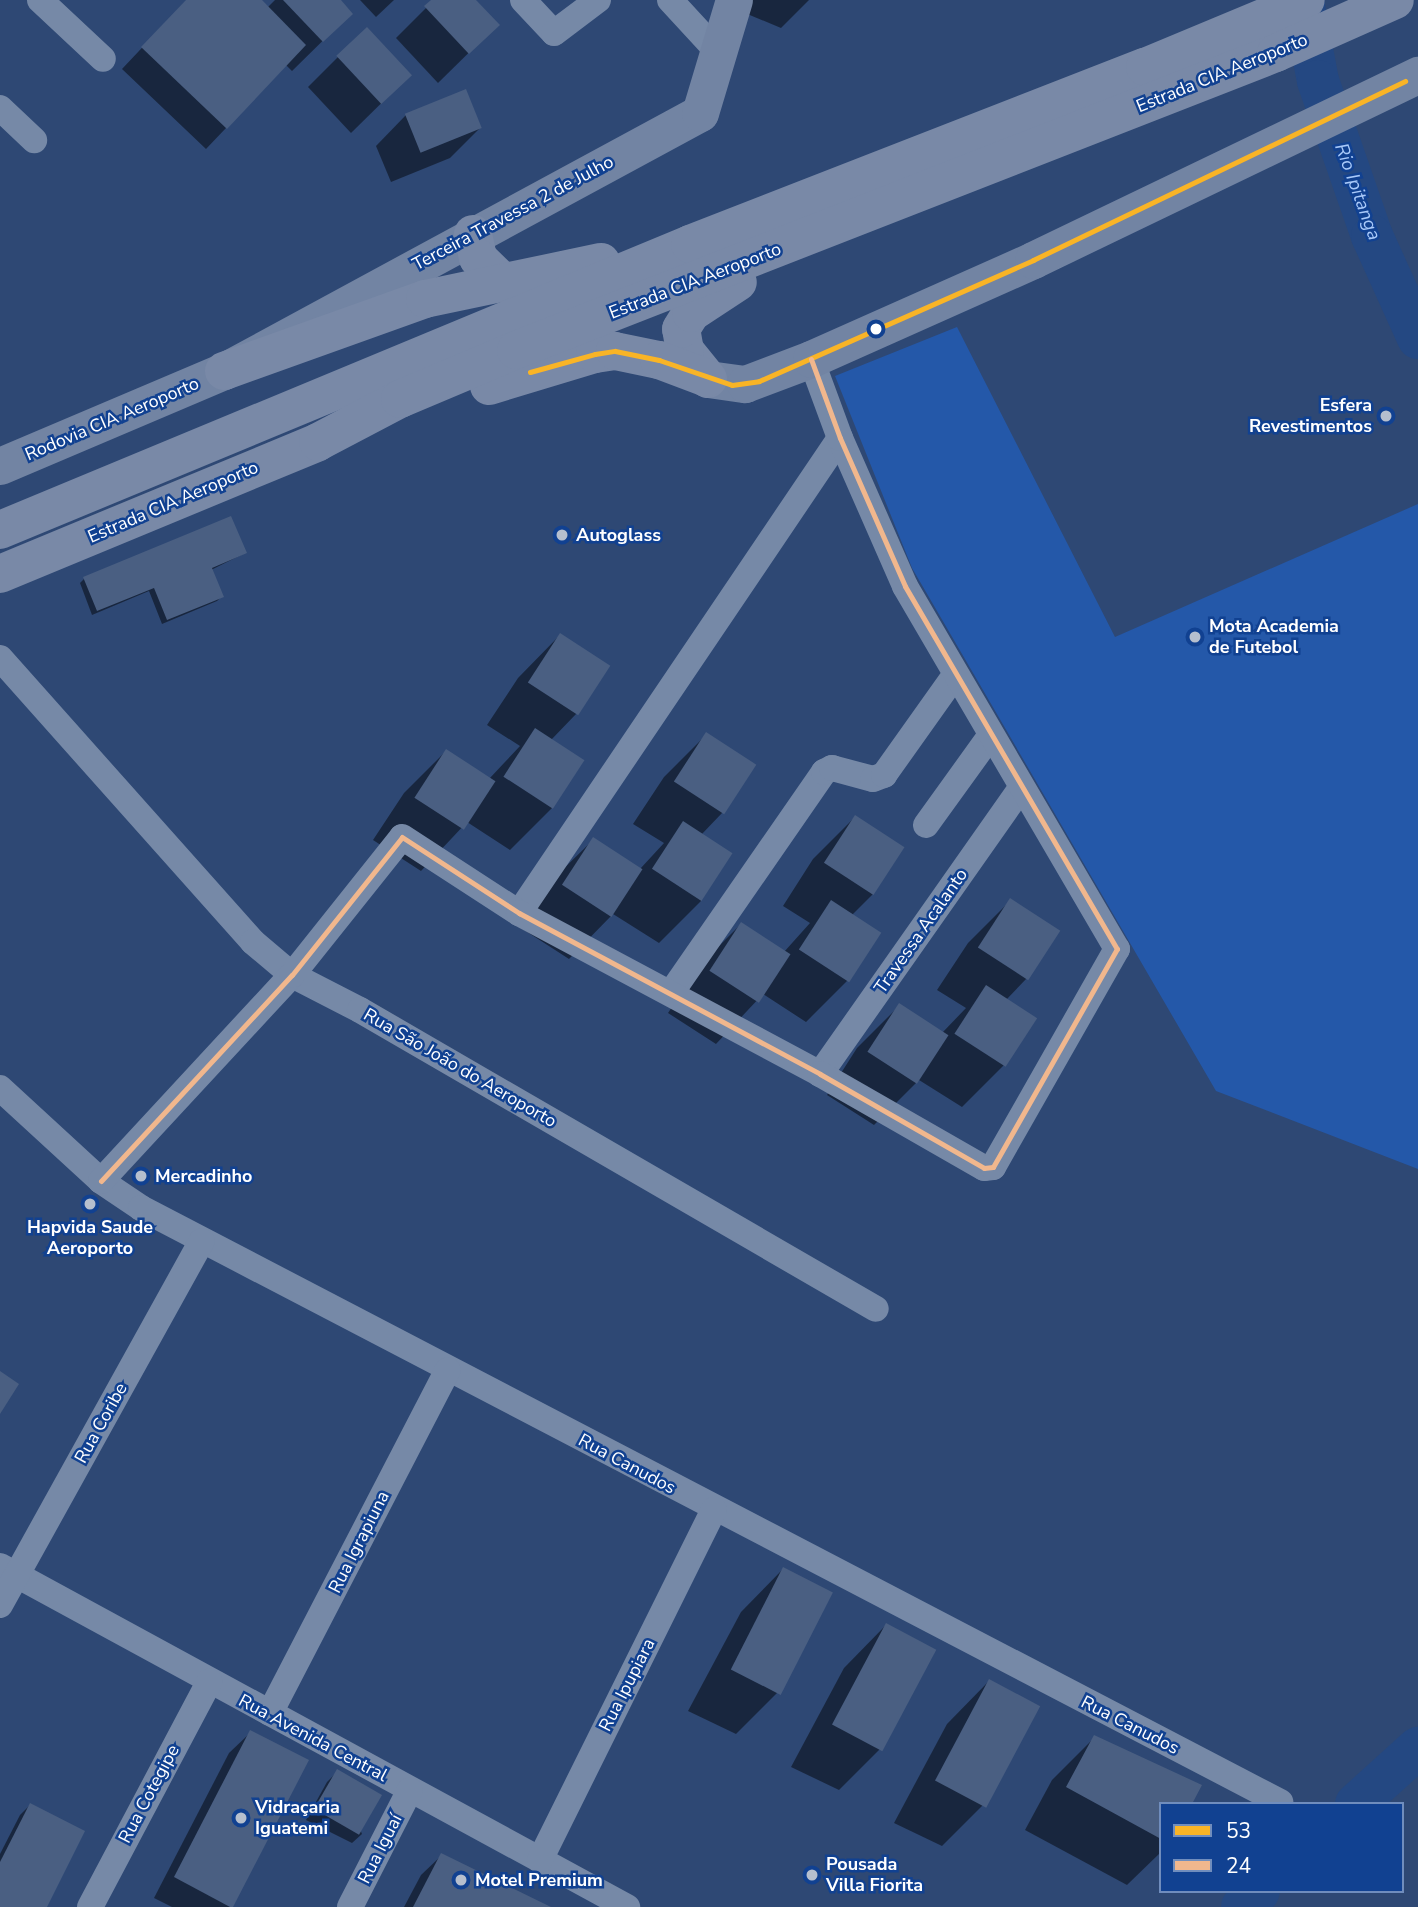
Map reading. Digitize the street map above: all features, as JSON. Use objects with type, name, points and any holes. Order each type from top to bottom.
[{"type":"highway","name":"Estrada CIA Aeroporto","points":[[0,574],[318,442],[400,400],[516,349],[1054,141],[1270,36],[1306,0]]},
{"type":"highway","name":"Estrada CIA Aeroporto","points":[[0,530],[690,244],[1270,36],[1349,20],[1395,0]]},
{"type":"highway","points":[[708,379],[685,351],[681,329],[691,313],[706,300],[734,284],[982,187],[1054,141]]},
{"type":"highway","points":[[473,234],[478,258],[503,282]]},
{"type":"highway","points":[[224,371],[425,299],[690,244]]},
{"type":"highway","points":[[318,442],[351,435],[402,414],[595,354],[636,353],[708,379]]},
{"type":"main road","name":"Terceira Travessa 2 de Julho","points":[[224,371],[700,113],[734,0]]},
{"type":"main road","points":[[708,379],[745,384],[811,359],[1033,260],[1418,75]]},
{"type":"main road","name":"Rodovia CIA Aeroporto","points":[[0,466],[224,371]]},
{"type":"street","points":[[40,0],[103,60]]},
{"type":"street","points":[[523,0],[554,33],[598,0]]},
{"type":"street","points":[[670,0],[717,51]]},
{"type":"street","points":[[0,108],[34,140]]},
{"type":"street","points":[[101,1181],[292,975],[402,837],[519,912],[820,1074],[984,1168],[993,1167],[1117,949],[905,586],[840,439],[811,359]]},
{"type":"street","points":[[519,912],[840,439]]},
{"type":"street","name":"Rua São João do Aeroporto","points":[[0,657],[253,942],[292,975],[360,1010],[876,1309]]},
{"type":"street","points":[[671,993],[824,772],[832,768],[873,779],[884,775],[956,675]]},
{"type":"street","points":[[926,825],[991,735]]},
{"type":"street","name":"Travessa Acalanto","points":[[820,1074],[1021,788]]},
{"type":"street","name":"Rua Canudos","points":[[0,1088],[101,1181],[141,1208],[714,1510],[1280,1802]]},
{"type":"street","name":"Rua Coribe","points":[[0,1605],[8,1571],[202,1241]]},
{"type":"street","name":"Rua Igrapiuna","points":[[270,1713],[448,1370]]},
{"type":"street","name":"Rua Ipupiara","points":[[540,1860],[714,1510]]},
{"type":"street","name":"Rua Avenida Central","points":[[8,1571],[540,1860],[614,1904]]},
{"type":"street","name":"Rua Cotegipe","points":[[90,1907],[209,1682]]},
{"type":"street","name":"Rua Iguaí","points":[[350,1907],[410,1790]]},
{"type":"shaded area","points":[[957,327],[1115,637],[1418,504],[1418,1169],[1216,1091],[912,568],[835,376]]},
{"type":"building","points":[[186,0],[262,0],[306,45],[227,129],[141,47]]},
{"type":"building","points":[[283,0],[341,0],[353,14],[323,42]]},
{"type":"building","points":[[431,0],[476,0],[500,25],[469,54],[424,6]]},
{"type":"building","points":[[367,27],[412,75],[381,104],[336,56]]},
{"type":"building","points":[[466,89],[482,128],[421,153],[405,114]]},
{"type":"building","points":[[231,516],[247,553],[212,568],[224,597],[167,620],[154,588],[97,611],[83,577]]},
{"type":"building","points":[[560,633],[610,666],[578,715],[528,682]]},
{"type":"building","points":[[535,728],[584,760],[553,809],[503,777]]},
{"type":"building","points":[[706,732],[756,765],[724,814],[674,781]]},
{"type":"building","points":[[446,749],[495,781],[464,830],[414,798]]},
{"type":"building","points":[[855,815],[904,847],[873,895],[824,863]]},
{"type":"building","points":[[683,821],[732,853],[701,901],[652,869]]},
{"type":"building","points":[[593,837],[642,869],[611,917],[562,885]]},
{"type":"building","points":[[1010,898],[1060,931],[1028,980],[978,947]]},
{"type":"building","points":[[831,900],[881,933],[849,982],[799,949]]},
{"type":"building","points":[[741,922],[790,954],[759,1003],[709,971]]},
{"type":"building","points":[[986,985],[1037,1018],[1006,1067],[954,1034]]},
{"type":"building","points":[[899,1003],[948,1035],[917,1084],[867,1052]]},
{"type":"building","points":[[0,1371],[19,1384],[0,1414]]},
{"type":"building","points":[[783,1567],[833,1592],[781,1695],[731,1669]]},
{"type":"building","points":[[886,1623],[936,1650],[882,1751],[832,1725]]},
{"type":"building","points":[[989,1679],[1040,1706],[986,1808],[935,1781]]},
{"type":"building","name":"Vidraçaria Iguatemi","points":[[250,1730],[309,1760],[233,1907],[230,1907],[174,1877]]},
{"type":"building","points":[[1094,1735],[1202,1785],[1193,1802],[1159,1802],[1159,1838],[1066,1787]]},
{"type":"building","points":[[337,1769],[382,1795],[359,1835],[314,1809]]},
{"type":"building","points":[[30,1803],[85,1831],[47,1907],[0,1907],[0,1862]]},
{"type":"building","name":"Motel Premium","points":[[441,1853],[551,1907],[413,1907]]},
{"type":"waterway","name":"Rio Ipitanga","points":[[1303,1],[1318,81],[1372,236],[1418,338]]},
{"type":"waterway","name":"Rio Ipitanga","points":[[1358,1802],[1418,1748]]},
{"type":"waterway","name":"Rio Ipitanga","points":[[1242,1907],[1257,1893]]},
{"type":"transit line","name":"53","points":[[530,372],[615,351],[659,360],[732,385],[759,381],[1033,260],[1405,81]]},
{"type":"transit line","name":"24","points":[[101,1181],[292,975],[402,837],[519,913],[820,1074],[984,1168],[993,1167],[1117,949],[905,586],[840,438],[811,359]]},
{"type":"place","name":"Esfera Revestimentos","points":[[1386,416]]},
{"type":"place","name":"Autoglass","points":[[562,535]]},
{"type":"place","name":"Mota Academia de Futebol","points":[[1195,637]]},
{"type":"place","name":"Mercadinho","points":[[141,1176]]},
{"type":"place","name":"Hapvida Saude Aeroporto","points":[[90,1204]]},
{"type":"place","name":"Vidraçaria Iguatemi","points":[[241,1818]]},
{"type":"place","name":"Pousada Villa Fiorita","points":[[812,1875]]},
{"type":"place","name":"Motel Premium","points":[[461,1880]]}]
